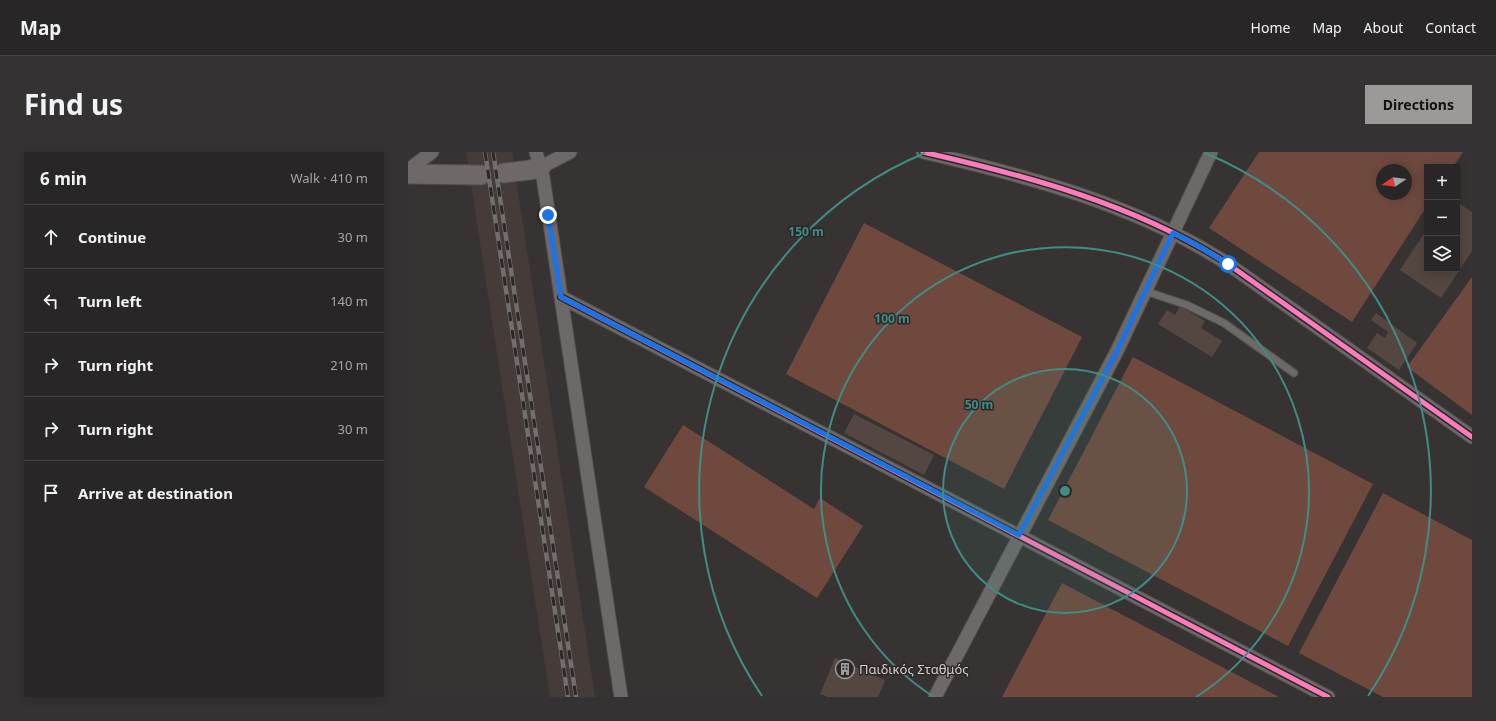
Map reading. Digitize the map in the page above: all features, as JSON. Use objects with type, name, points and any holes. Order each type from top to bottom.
[{"type":"street","points":[[408,170],[432,152]]},
{"type":"street","points":[[504,174],[530,170],[538,160],[570,152]]},
{"type":"street","points":[[923,152],[989,168],[1105,204],[1195,244],[1228,264],[1472,437]]},
{"type":"street","points":[[935,697],[1117,351],[1211,152]]},
{"type":"street","points":[[538,160],[561,297],[621,697]]},
{"type":"street","points":[[408,174],[481,175]]},
{"type":"street","points":[[561,297],[1328,697]]},
{"type":"lane","points":[[1145,291],[1187,305],[1224,323],[1294,373]]},
{"type":"shaded area","points":[[466,152],[512,152],[595,697],[550,697]]},
{"type":"shaded area","points":[[1259,152],[1463,152],[1455,164],[1424,164],[1424,211],[1352,322],[1209,228]]},
{"type":"shaded area","points":[[864,223],[1082,337],[1004,489],[786,374]]},
{"type":"shaded area","points":[[1472,277],[1472,415],[1407,367]]},
{"type":"shaded area","points":[[1133,357],[1373,484],[1288,646],[1048,520]]},
{"type":"shaded area","points":[[683,425],[814,509],[820,498],[863,526],[817,598],[644,487]]},
{"type":"shaded area","points":[[1383,493],[1472,540],[1472,697],[1383,697],[1299,653]]},
{"type":"shaded area","points":[[1062,583],[1279,697],[1002,697]]},
{"type":"building","points":[[1460,204],[1472,212],[1472,251],[1460,269]]},
{"type":"building","points":[[1424,234],[1424,272],[1458,272],[1441,298],[1400,270]]},
{"type":"building","points":[[1180,306],[1205,321],[1201,328],[1222,341],[1212,357],[1158,324],[1167,310],[1175,315]]},
{"type":"building","points":[[1376,313],[1417,343],[1399,370],[1367,348],[1377,333],[1385,338],[1388,332],[1371,320]]},
{"type":"building","points":[[854,414],[934,455],[924,475],[844,433]]},
{"type":"building","name":"Παιδικός Σταθμός","points":[[835,658],[885,680],[878,697],[828,697],[820,694]]},
{"type":"railway","points":[[485,152],[568,697]]},
{"type":"railway","points":[[493,152],[576,697]]},
{"type":"cycle path","points":[[923,152],[1002,171],[1081,195],[1157,225],[1193,243],[1228,264],[1472,437]]},
{"type":"cycle path","points":[[561,297],[1328,697]]},
{"type":"place","name":"Παιδικός Σταθμός","points":[[845,669]]},
{"type":"route","points":[[548,215],[561,297],[1019,535],[1117,351],[1173,233],[1195,244],[1228,264]]}]
